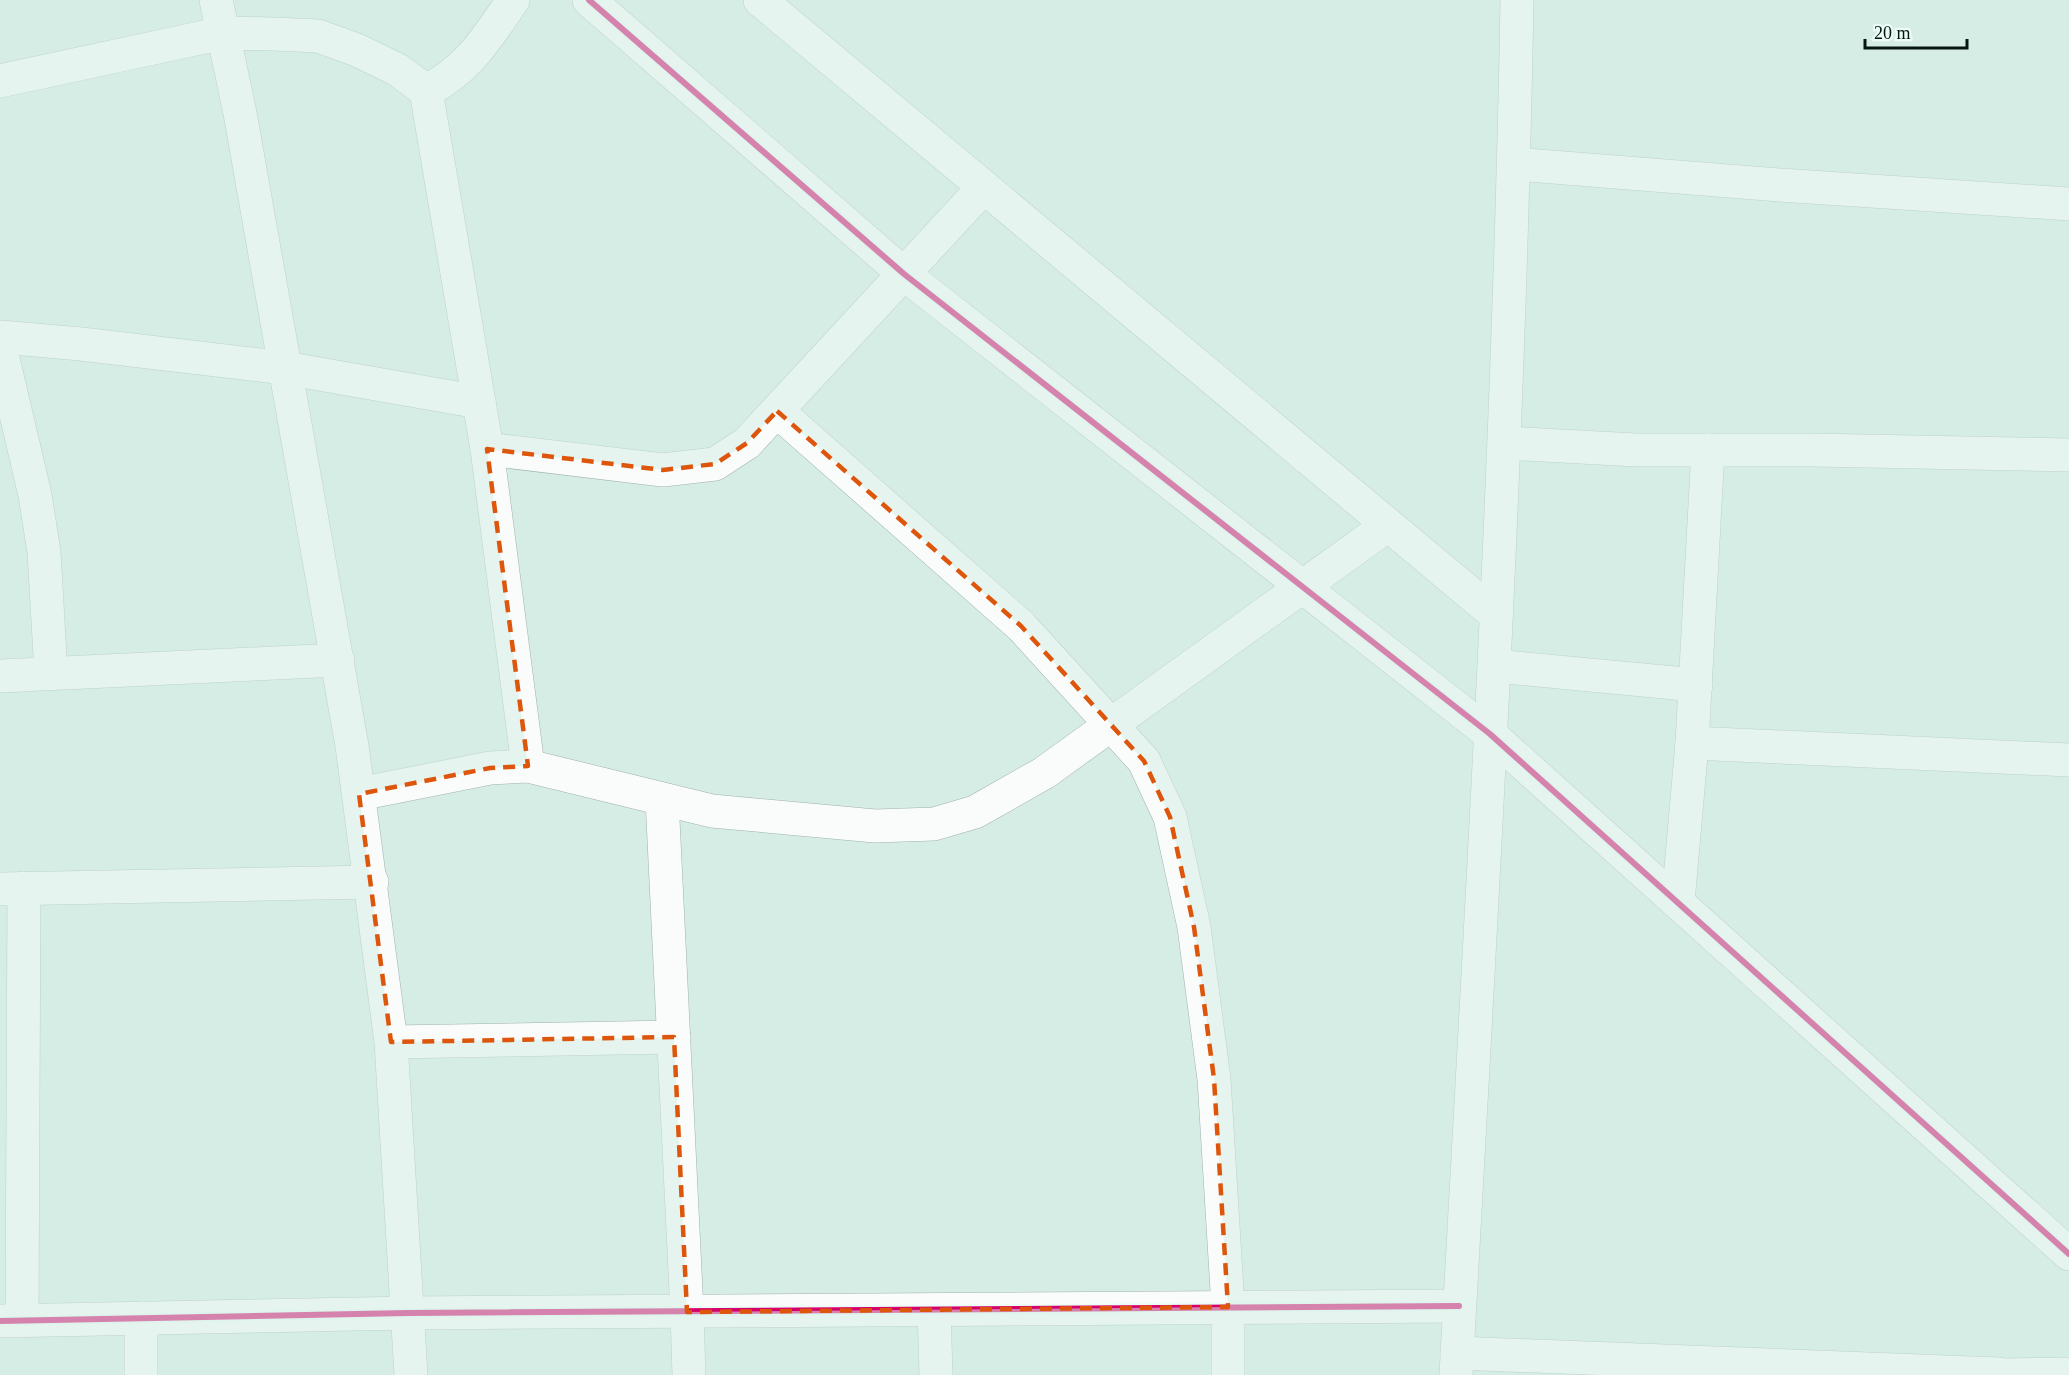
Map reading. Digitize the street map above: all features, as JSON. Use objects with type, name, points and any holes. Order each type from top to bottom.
[{"type":"street","points":[[216,0],[240,113],[338,660],[372,882],[391,1042],[411,1375]]},
{"type":"street","points":[[426,91],[444,82],[476,53],[513,0]]},
{"type":"street","points":[[589,0],[904,274],[1490,734],[2069,1254]]},
{"type":"street","points":[[760,0],[1496,615]]},
{"type":"street","points":[[1517,0],[1505,443],[1495,666],[1456,1364],[1999,1375],[2069,1374]]},
{"type":"street","points":[[0,81],[223,33],[318,36],[357,50],[398,70],[426,91],[487,449],[528,766]]},
{"type":"street","points":[[1514,164],[1780,185],[2069,204]]},
{"type":"street","points":[[487,449],[663,470],[715,464],[747,443],[984,187]]},
{"type":"street","points":[[0,337],[285,368],[479,402]]},
{"type":"street","points":[[0,346],[35,495],[44,552],[51,673]]},
{"type":"street","points":[[777,411],[1021,626],[1144,761],[1170,817],[1194,927],[1214,1079],[1228,1307],[1228,1375]]},
{"type":"street","points":[[1505,443],[1636,450],[2069,455]]},
{"type":"street","points":[[1678,902],[1696,685],[1708,450]]},
{"type":"street","points":[[359,794],[489,768],[528,766],[712,811],[863,825],[934,824],[975,812],[1044,773],[1388,525]]},
{"type":"street","points":[[0,676],[338,660]]},
{"type":"street","points":[[1495,666],[1696,685]]},
{"type":"street","points":[[1692,743],[2069,760]]},
{"type":"street","points":[[662,799],[689,1375]]},
{"type":"street","points":[[372,882],[12,888],[11,1321],[408,1313],[1459,1306]]},
{"type":"street","points":[[391,1042],[674,1037]]},
{"type":"street","points":[[934,1310],[936,1375]]},
{"type":"street","points":[[141,1318],[141,1375]]},
{"type":"highlighted area","points":[[777,411],[1021,626],[1144,761],[1170,817],[1194,927],[1214,1079],[1228,1307],[687,1312],[674,1037],[391,1042],[359,794],[490,768],[528,766],[487,449],[663,470],[715,464],[747,443]]},
{"type":"cycle path","points":[[589,0],[904,274],[1490,734],[2069,1254]]},
{"type":"cycle path","points":[[0,1321],[408,1313],[1459,1306]]}]
